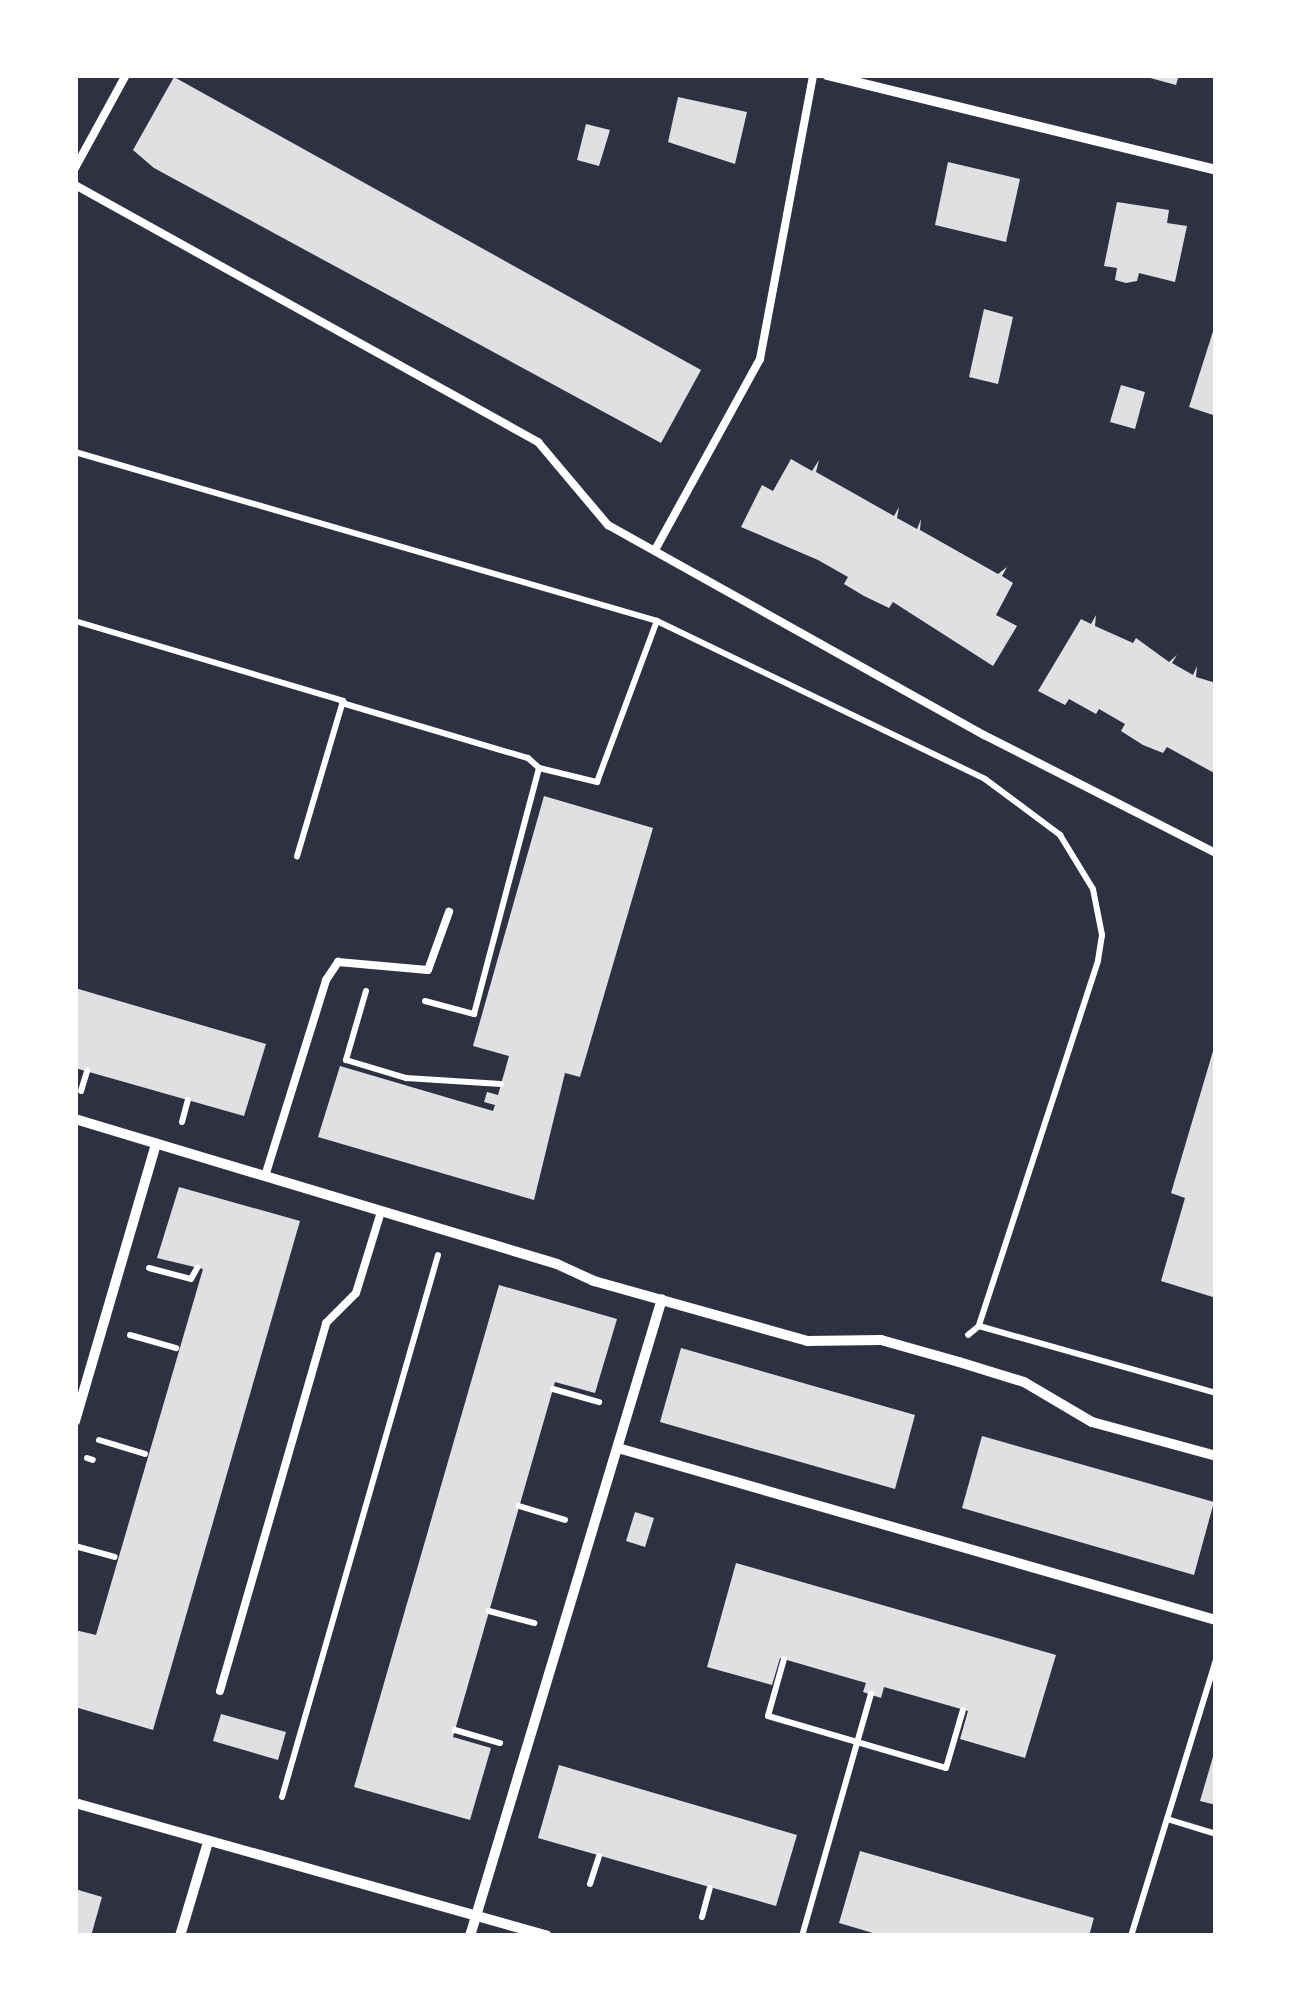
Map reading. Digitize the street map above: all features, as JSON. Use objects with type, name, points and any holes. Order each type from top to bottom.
[{"type":"street","points":[[827,75],[1216,170]]},
{"type":"street","points":[[75,1119],[266,1173],[380,1215],[807,1341],[881,1340],[959,1362],[1024,1382],[1092,1422],[1216,1456]]},
{"type":"street","points":[[75,1421],[156,1144]]},
{"type":"street","points":[[470,1936],[662,1299]]},
{"type":"street","points":[[618,1448],[1216,1620]]},
{"type":"street","points":[[75,1803],[547,1936]]},
{"type":"street","points":[[180,1936],[208,1842]]},
{"type":"lane","points":[[75,168],[126,75]]},
{"type":"lane","points":[[655,550],[760,359],[813,75]]},
{"type":"lane","points":[[75,185],[538,442],[594,513],[655,550],[984,736],[1216,853]]},
{"type":"lane","points":[[266,1173],[326,980],[338,962],[428,970],[448,912]]},
{"type":"lane","points":[[220,1691],[326,1324],[356,1293],[380,1215]]},
{"type":"path","points":[[75,452],[658,621],[985,778],[1060,835],[1079,860],[1099,912],[1098,961],[979,1326],[1216,1393]]},
{"type":"path","points":[[75,621],[528,758],[539,768],[597,782],[658,621]]},
{"type":"path","points":[[298,856],[342,703]]},
{"type":"path","points":[[412,997],[474,1014],[539,768]]},
{"type":"path","points":[[354,986],[382,989]]},
{"type":"path","points":[[364,996],[346,1060],[406,1078],[501,1084]]},
{"type":"path","points":[[81,1092],[87,1072]]},
{"type":"path","points":[[182,1122],[188,1100]]},
{"type":"path","points":[[282,1797],[438,1254]]},
{"type":"path","points":[[148,1267],[191,1279],[198,1268]]},
{"type":"path","points":[[129,1335],[176,1348]]},
{"type":"path","points":[[553,1389],[599,1402]]},
{"type":"path","points":[[99,1440],[145,1454]]},
{"type":"path","points":[[519,1506],[565,1520]]},
{"type":"path","points":[[75,1546],[116,1557]]},
{"type":"path","points":[[489,1611],[535,1624]]},
{"type":"path","points":[[784,1659],[768,1716],[946,1768],[963,1710]]},
{"type":"path","points":[[1131,1936],[1216,1660]]},
{"type":"path","points":[[802,1936],[871,1694]]},
{"type":"path","points":[[455,1730],[501,1743]]},
{"type":"path","points":[[1167,1819],[1216,1834]]},
{"type":"path","points":[[590,1884],[598,1856]]},
{"type":"path","points":[[702,1917],[710,1888]]},
{"type":"building","points":[[1139,75],[1179,75],[1176,85]]},
{"type":"building","points":[[174,77],[701,370],[661,443],[154,168],[133,150]]},
{"type":"building","points":[[678,97],[747,112],[735,164],[668,142]]},
{"type":"building","points":[[586,124],[610,130],[599,166],[577,160]]},
{"type":"building","points":[[948,162],[1020,179],[1006,242],[935,225]]},
{"type":"building","points":[[1117,202],[1169,210],[1167,223],[1187,226],[1175,282],[1139,273],[1137,281],[1126,283],[1115,280],[1117,268],[1104,266]]},
{"type":"building","points":[[984,309],[1013,317],[998,384],[969,377]]},
{"type":"building","points":[[1216,325],[1216,416],[1189,407]]},
{"type":"building","points":[[1121,385],[1145,392],[1135,429],[1110,422]]},
{"type":"building","points":[[791,459],[812,471],[819,460],[816,472],[894,516],[899,507],[897,518],[917,529],[921,519],[920,530],[998,574],[1007,567],[1002,576],[1013,583],[996,615],[1017,626],[993,666],[893,602],[889,608],[844,584],[848,577],[818,560],[741,527],[762,485],[773,491]]},
{"type":"building","points":[[1096,615],[1095,626],[1133,643],[1136,638],[1169,662],[1177,655],[1172,663],[1193,675],[1197,666],[1196,677],[1216,683],[1216,774],[1167,747],[1163,753],[1143,745],[1121,731],[1125,724],[1099,709],[1096,714],[1069,699],[1065,705],[1038,691],[1081,619],[1091,624]]},
{"type":"building","points":[[544,796],[653,828],[580,1077],[565,1073],[534,1200],[318,1137],[340,1066],[493,1111],[495,1105],[484,1102],[487,1092],[498,1095],[509,1056],[473,1046]]},
{"type":"building","points":[[75,988],[266,1044],[244,1116],[75,1068]]},
{"type":"building","points":[[1216,1041],[1216,1298],[1161,1281],[1185,1198],[1171,1193]]},
{"type":"building","points":[[179,1187],[300,1221],[153,1730],[75,1707],[75,1630],[96,1635],[203,1269],[157,1258]]},
{"type":"building","points":[[499,1285],[617,1319],[595,1393],[555,1382],[453,1737],[491,1748],[470,1820],[354,1787]]},
{"type":"building","points":[[681,1348],[915,1415],[895,1489],[660,1422]]},
{"type":"building","points":[[982,1436],[1214,1502],[1194,1575],[962,1508]]},
{"type":"building","points":[[635,1512],[654,1518],[645,1547],[626,1541]]},
{"type":"building","points":[[736,1563],[1056,1655],[1025,1758],[960,1739],[968,1711],[884,1687],[881,1698],[863,1692],[866,1683],[780,1658],[772,1685],[707,1667]]},
{"type":"building","points":[[221,1714],[286,1732],[278,1760],[213,1741]]},
{"type":"building","points":[[1216,1750],[1216,1805],[1200,1801]]},
{"type":"building","points":[[559,1765],[797,1835],[776,1906],[538,1838]]},
{"type":"building","points":[[860,1851],[1094,1918],[1089,1936],[883,1936],[839,1923]]},
{"type":"building","points":[[75,1889],[102,1897],[91,1936],[75,1936]]}]
